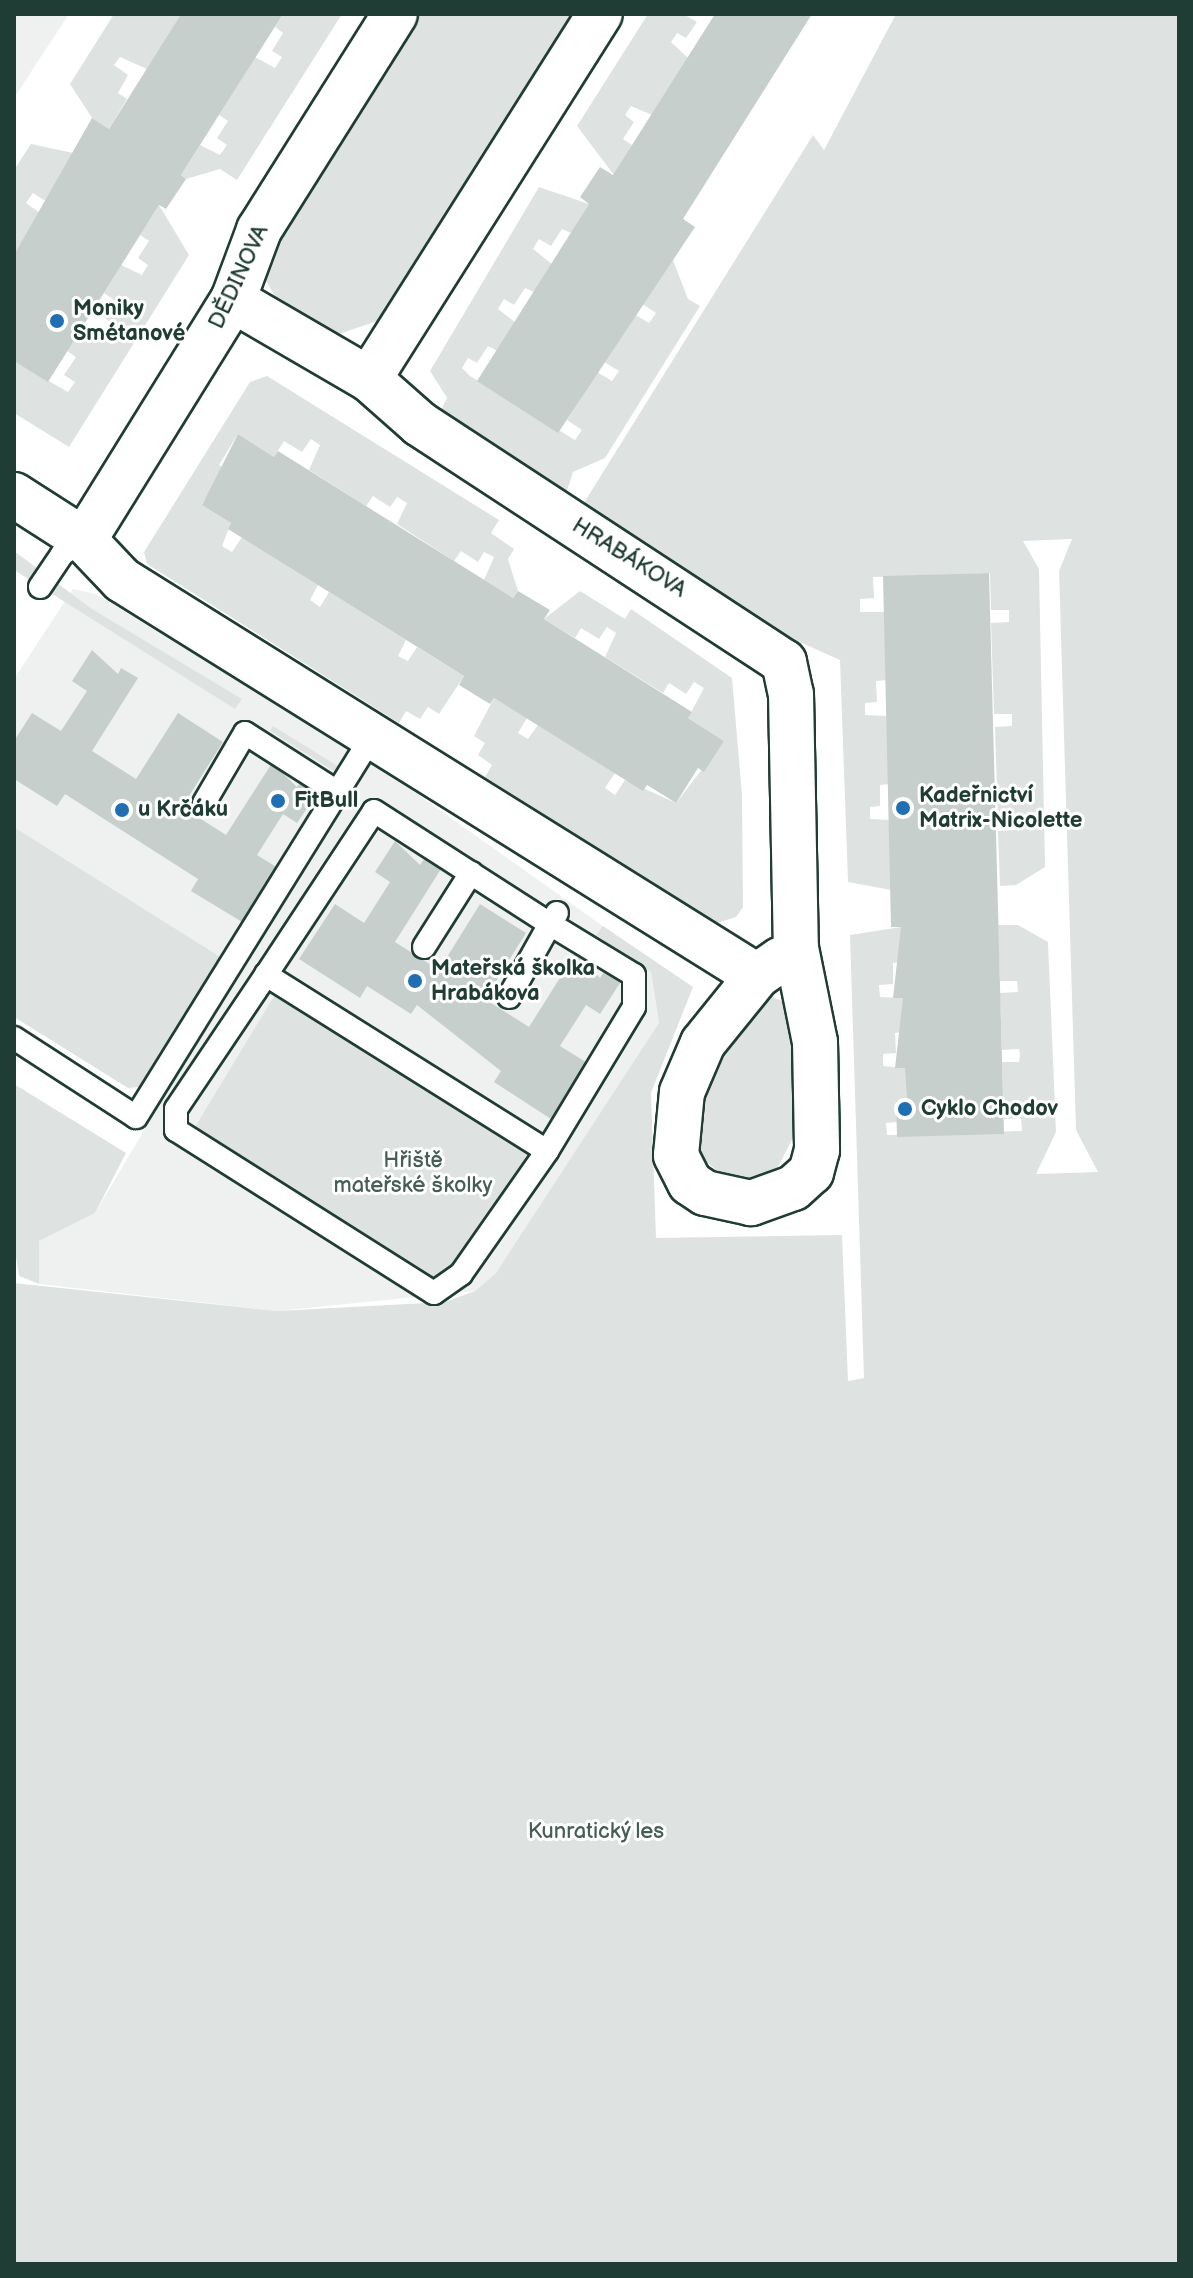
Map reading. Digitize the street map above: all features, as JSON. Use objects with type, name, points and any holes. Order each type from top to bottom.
[{"type":"street","name":"DĚDINOVA","points":[[84,540],[233,300],[259,230],[395,14]]},
{"type":"street","points":[[369,379],[600,14]]},
{"type":"street","name":"HRABÁKOVA","points":[[233,300],[369,379],[420,424],[784,662],[791,694],[796,948],[815,1042],[817,1150],[811,1172],[793,1188],[751,1203],[705,1193],[690,1183],[676,1155],[682,1092],[703,1043],[757,976],[796,948]]},
{"type":"street","points":[[14,495],[84,540],[122,580],[374,733],[757,976]]},
{"type":"lane","points":[[40,587],[62,554],[84,540]]},
{"type":"lane","points":[[204,803],[245,733],[339,793]]},
{"type":"lane","points":[[14,1038],[136,1117],[374,733]]},
{"type":"lane","points":[[374,811],[471,873],[554,918],[634,975],[637,991],[547,1151],[461,1274],[434,1293],[176,1130],[176,1109],[374,811]]},
{"type":"lane","points":[[424,947],[471,873]]},
{"type":"lane","points":[[509,997],[554,918]]},
{"type":"lane","points":[[266,975],[547,1151]]},
{"type":"shaded area","points":[[14,14],[69,14],[14,98]]},
{"type":"shaded area","points":[[73,589],[96,594],[372,762],[603,926],[596,936],[651,971],[659,1023],[649,1047],[496,1273],[475,1291],[277,1311],[39,1284],[38,1241],[95,1213],[240,969],[14,827],[14,679]]},
{"type":"green space","points":[[114,14],[181,14],[147,69],[120,57],[114,65],[128,75],[118,93],[127,99],[109,129],[92,118],[70,84]]},
{"type":"green space","points":[[283,14],[342,14],[237,180],[220,169],[186,179],[181,175],[200,145],[220,155],[227,145],[217,138],[228,121],[219,115],[255,57],[275,68],[282,57],[272,51],[283,33],[275,27]]},
{"type":"green space","points":[[409,14],[582,14],[383,319],[336,335],[295,319],[277,300],[264,277],[266,251]]},
{"type":"green space","points":[[648,14],[683,14],[697,22],[686,38],[677,33],[671,42],[688,58],[652,115],[631,106],[625,115],[634,122],[623,139],[632,145],[614,175],[577,126]]},
{"type":"green space","name":"Kunratický les","points":[[896,14],[1179,14],[1179,2264],[14,2264],[14,1283],[277,1311],[445,1302],[475,1291],[496,1273],[659,1023],[651,972],[596,935],[603,926],[693,987],[651,1093],[656,1238],[842,1235],[848,1381],[864,1378],[850,935],[901,927],[903,962],[893,963],[893,984],[879,985],[880,997],[904,998],[905,1032],[895,1033],[896,1053],[883,1054],[883,1066],[906,1068],[907,1101],[898,1122],[886,1123],[887,1135],[1022,1131],[1021,1118],[1004,1119],[1002,1062],[1019,1062],[1020,1055],[1019,1049],[1002,1050],[1000,993],[1018,992],[1017,981],[1000,981],[998,925],[1018,925],[1048,942],[1056,1132],[1036,1174],[1098,1172],[1076,1130],[1059,571],[1072,539],[1023,541],[1039,569],[1045,867],[1016,885],[1000,886],[998,831],[1015,830],[1016,824],[1015,818],[998,818],[995,727],[1012,726],[1012,714],[994,714],[991,623],[1009,622],[1009,610],[991,610],[990,573],[873,577],[874,598],[860,599],[860,612],[884,612],[887,680],[876,681],[877,702],[865,703],[865,715],[888,716],[890,784],[880,785],[880,806],[870,807],[870,819],[891,820],[891,890],[848,882],[840,660],[802,643],[784,662],[572,522],[813,135],[824,150]]},
{"type":"green space","points":[[31,144],[78,154],[47,202],[33,193],[26,203],[40,213],[14,255],[14,170]]},
{"type":"green space","points":[[539,187],[589,204],[571,233],[562,229],[551,246],[539,239],[533,249],[552,264],[534,292],[525,288],[514,305],[504,299],[498,309],[515,322],[497,351],[488,346],[477,363],[468,358],[462,368],[470,376],[575,440],[582,430],[567,420],[597,372],[612,381],[619,371],[604,362],[634,314],[649,323],[656,313],[641,303],[671,255],[688,299],[700,306],[605,458],[573,472],[566,494],[439,414],[447,398],[430,371]]},
{"type":"green space","points":[[159,205],[189,255],[69,447],[14,413],[14,361],[68,392],[75,382],[64,375],[76,357],[67,351],[85,323],[107,334],[113,324],[102,316],[113,299],[104,293],[121,265],[142,275],[148,265],[138,258],[149,241],[140,235]]},
{"type":"green space","points":[[267,376],[499,520],[491,533],[514,549],[508,559],[518,591],[513,598],[484,580],[494,557],[484,552],[478,562],[461,551],[454,561],[397,524],[407,503],[397,497],[390,507],[373,496],[366,506],[309,470],[320,445],[311,439],[302,452],[284,441],[274,457],[238,434],[219,465],[225,469],[202,504],[231,523],[222,546],[232,552],[242,537],[318,585],[310,600],[320,607],[329,592],[406,640],[398,656],[408,661],[417,647],[464,676],[439,714],[428,707],[420,719],[406,711],[399,723],[147,564],[144,552],[250,382]]},
{"type":"green space","points":[[14,551],[92,609],[242,699],[235,709],[14,570]]},
{"type":"green space","points":[[580,591],[625,619],[631,609],[732,678],[742,795],[743,907],[736,917],[717,923],[485,777],[492,765],[478,755],[485,743],[474,736],[494,698],[527,718],[518,733],[528,739],[538,725],[615,773],[605,788],[615,795],[625,780],[676,803],[724,741],[688,718],[704,688],[694,682],[686,694],[669,683],[663,693],[605,657],[616,633],[607,627],[599,639],[581,628],[575,638],[544,619]]},
{"type":"green space","points":[[273,726],[341,768],[337,773],[270,731]]},
{"type":"green space","points":[[14,827],[227,961],[140,1087],[128,1088],[14,1017]]},
{"type":"green space","name":"Hřiště mateřské školky","points":[[276,993],[533,1154],[455,1269],[435,1280],[195,1127]]},
{"type":"green space","points":[[770,996],[787,1003],[799,1126],[775,1173],[728,1181],[696,1152],[705,1086],[755,1007]]},
{"type":"green space","points":[[14,1084],[126,1153],[95,1213],[39,1241],[39,1284],[19,1276],[14,1244]]},
{"type":"building","points":[[181,14],[283,14],[181,175],[186,179],[166,209],[159,205],[48,382],[14,361],[14,255],[92,118],[109,129]]},
{"type":"building","points":[[715,14],[812,14],[683,219],[695,227],[558,433],[477,381],[589,204],[580,197],[600,167],[613,175]]},
{"type":"building","points":[[238,434],[274,457],[278,451],[513,598],[518,591],[550,610],[544,619],[692,712],[688,718],[724,741],[704,772],[698,768],[676,803],[647,785],[643,791],[494,698],[490,704],[459,685],[464,676],[228,529],[231,523],[202,505]]},
{"type":"building","points":[[989,573],[1004,1134],[897,1137],[896,1101],[907,1100],[905,1068],[895,1068],[903,998],[893,998],[901,927],[891,927],[883,576]]},
{"type":"building","points":[[92,650],[118,674],[121,668],[138,678],[92,751],[136,779],[178,713],[223,742],[182,807],[226,835],[272,763],[297,787],[301,781],[318,792],[297,823],[283,814],[257,855],[286,873],[252,928],[191,891],[198,879],[65,794],[57,806],[14,779],[14,741],[32,713],[61,731],[87,691],[72,681]]},
{"type":"building","name":"Mateřská školka Hrabákova","points":[[395,841],[420,865],[424,859],[441,869],[395,942],[439,970],[480,904],[526,933],[485,999],[529,1027],[575,954],[600,978],[604,972],[620,983],[600,1014],[586,1005],[560,1046],[589,1064],[554,1121],[494,1082],[501,1071],[417,1005],[411,1014],[367,986],[360,998],[299,959],[335,904],[364,923],[390,882],[375,872]]},
{"type":"place","name":"Moniky Smétanové","points":[[57,321]]},
{"type":"place","name":"FitBull","points":[[278,801]]},
{"type":"place","name":"Kadeřnictví Matrix-Nicolette","points":[[903,808]]},
{"type":"place","name":"u Krčáku","points":[[122,810]]},
{"type":"place","name":"Mateřská školka Hrabákova","points":[[415,981]]},
{"type":"place","name":"Cyklo Chodov","points":[[905,1109]]}]
